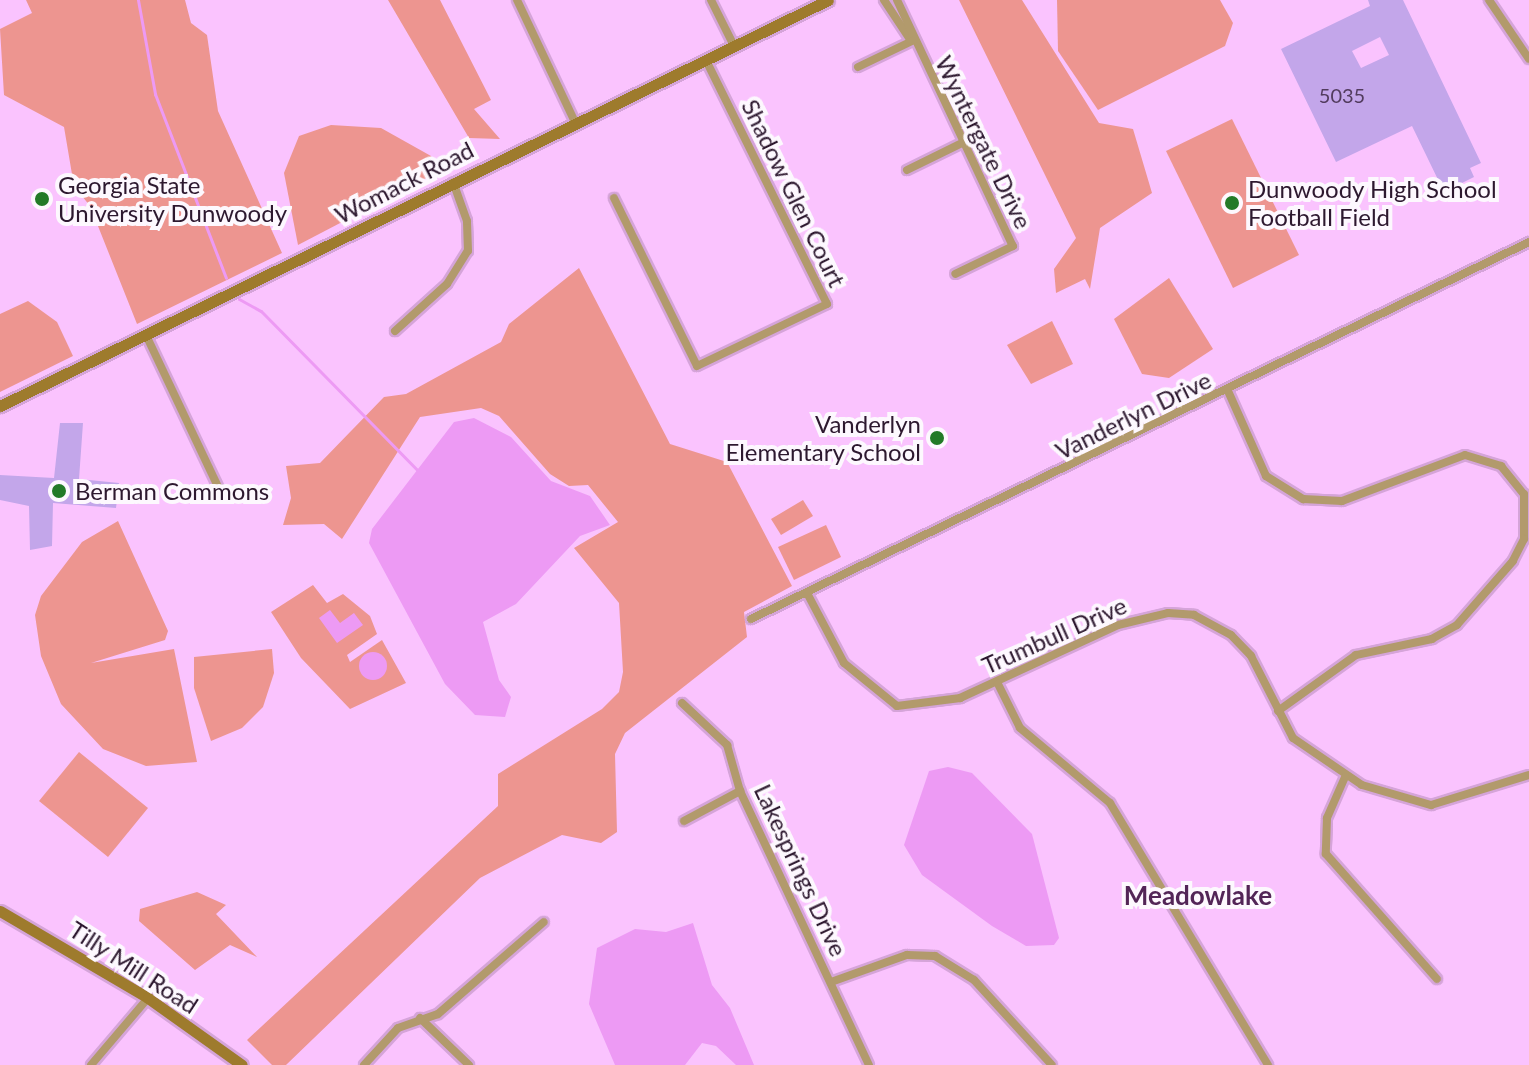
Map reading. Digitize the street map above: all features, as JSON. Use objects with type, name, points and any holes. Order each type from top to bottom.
[{"type":"street","points":[[517,0],[575,122]]},
{"type":"street","points":[[711,0],[734,46]]},
{"type":"street","name":"Womack Road","points":[[0,406],[828,0]]},
{"type":"street","name":"Wyntergate Drive","points":[[884,0],[912,41]]},
{"type":"street","name":"Wyntergate Drive","points":[[897,0],[912,41],[1013,246],[955,274]]},
{"type":"street","points":[[1489,0],[1529,59]]},
{"type":"street","points":[[858,67],[912,41]]},
{"type":"street","name":"Shadow Glen Court","points":[[614,198],[697,366],[827,304],[706,60]]},
{"type":"street","points":[[907,170],[962,143]]},
{"type":"street","points":[[395,331],[447,284],[468,251],[467,221],[453,182]]},
{"type":"street","name":"Vanderlyn Drive","points":[[751,619],[1228,391],[1529,242]]},
{"type":"street","points":[[146,335],[219,489]]},
{"type":"street","points":[[1228,391],[1266,476],[1303,499],[1342,501],[1465,455],[1501,466],[1524,494],[1524,539],[1457,625],[1432,639],[1356,655],[1278,711]]},
{"type":"street","name":"Trumbull Drive","points":[[807,593],[844,663],[897,706],[937,706],[998,684],[1118,625],[1168,613],[1194,615],[1231,635],[1251,656],[1293,738],[1345,777],[1431,805],[1529,775]]},
{"type":"street","points":[[998,684],[1020,728],[1110,803],[1268,1065]]},
{"type":"street","name":"Lakesprings Drive","points":[[682,703],[727,745],[740,791],[869,1065]]},
{"type":"street","points":[[1345,777],[1327,818],[1326,854],[1437,979]]},
{"type":"street","points":[[684,821],[740,791]]},
{"type":"street","name":"Tilly Mill Road","points":[[0,911],[148,998],[242,1065]]},
{"type":"street","points":[[364,1065],[398,1028],[438,1014],[544,922]]},
{"type":"street","points":[[831,982],[907,955],[935,956],[974,980],[1052,1065]]},
{"type":"street","points":[[91,1065],[148,998]]},
{"type":"street","points":[[420,1018],[469,1065]]},
{"type":"shaded area","points":[[26,0],[185,0],[191,23],[207,35],[218,111],[282,253],[137,324],[90,206],[74,186],[64,127],[4,95],[0,29],[32,13]]},
{"type":"shaded area","points":[[388,0],[440,0],[491,100],[474,109],[500,139],[469,138]]},
{"type":"shaded area","points":[[959,0],[1022,0],[1099,123],[1133,129],[1152,193],[1100,228],[1090,289],[1085,279],[1056,293],[1054,269],[1076,238]]},
{"type":"shaded area","points":[[1057,0],[1220,0],[1233,23],[1225,46],[1098,110],[1058,51]]},
{"type":"shaded area","name":"Dunwoody High School Football Field","points":[[1232,119],[1299,255],[1233,288],[1166,151]]},
{"type":"shaded area","points":[[331,125],[381,128],[431,156],[436,173],[298,245],[284,173],[299,136]]},
{"type":"shaded area","points":[[579,268],[670,444],[727,462],[792,586],[744,612],[747,637],[625,733],[615,754],[617,832],[601,843],[562,835],[480,878],[286,1065],[272,1065],[247,1040],[498,806],[498,774],[602,709],[619,692],[623,672],[619,603],[574,548],[618,522],[588,485],[569,486],[550,474],[499,416],[481,408],[420,417],[342,539],[324,524],[283,525],[291,498],[286,466],[320,463],[384,397],[406,394],[501,342],[509,324]]},
{"type":"shaded area","points":[[1169,278],[1213,349],[1169,378],[1142,374],[1114,319]]},
{"type":"shaded area","points":[[28,301],[57,322],[73,356],[0,392],[0,314]]},
{"type":"shaded area","points":[[1052,321],[1073,364],[1031,384],[1007,345]]},
{"type":"shaded area","points":[[474,418],[511,437],[551,481],[590,496],[610,525],[580,536],[516,604],[483,622],[499,680],[511,697],[505,717],[475,715],[445,684],[369,543],[372,529],[454,422]]},
{"type":"shaded area","points":[[803,500],[813,516],[781,535],[771,519]]},
{"type":"shaded area","points":[[118,521],[168,631],[165,640],[91,663],[174,649],[197,762],[146,766],[103,749],[61,704],[41,656],[35,615],[41,596],[82,542]]},
{"type":"shaded area","points":[[826,525],[841,557],[794,580],[778,547]]},
{"type":"shaded area","points":[[313,585],[327,603],[343,594],[370,616],[377,634],[347,655],[350,662],[382,640],[406,683],[350,709],[301,658],[271,612]]},
{"type":"shaded area","points":[[330,610],[340,623],[354,613],[363,625],[337,643],[319,618]]},
{"type":"shaded area","points":[[272,649],[274,673],[263,707],[242,728],[211,741],[194,688],[194,657]]},
{"type":"shaded area","points":[[373,652],[383,656],[387,666],[383,676],[373,680],[363,676],[359,666],[363,656]]},
{"type":"shaded area","points":[[79,752],[148,808],[108,857],[39,801]]},
{"type":"shaded area","points":[[948,767],[972,773],[1032,834],[1059,938],[1054,945],[1026,946],[992,926],[922,875],[904,845],[929,771]]},
{"type":"shaded area","points":[[197,892],[226,905],[216,914],[257,957],[230,945],[195,970],[139,921],[140,909]]},
{"type":"shaded area","points":[[693,923],[712,985],[730,1008],[754,1065],[736,1065],[716,1046],[702,1043],[685,1065],[615,1065],[589,1004],[597,948],[635,929],[666,932]]},
{"type":"building","points":[[1368,0],[1403,0],[1481,163],[1470,168],[1474,177],[1444,192],[1412,126],[1336,162],[1281,49],[1370,6]],"holes":[[[1380,37],[1389,55],[1361,68],[1352,51]]]},
{"type":"building","name":"Berman Commons","points":[[60,423],[83,423],[79,479],[119,483],[116,508],[53,503],[52,546],[30,550],[29,506],[0,500],[0,475],[54,478]]},
{"type":"waterway","points":[[138,0],[155,94],[226,278]]},
{"type":"waterway","points":[[239,299],[261,311],[418,471]]},
{"type":"place","name":"Georgia State University Dunwoody","points":[[42,199]]},
{"type":"place","name":"Dunwoody High School Football Field","points":[[1232,203]]},
{"type":"place","name":"Vanderlyn Elementary School","points":[[937,438]]},
{"type":"place","name":"Berman Commons","points":[[59,491]]},
{"type":"district","name":"Meadowlake","points":[[1198,896]]}]
